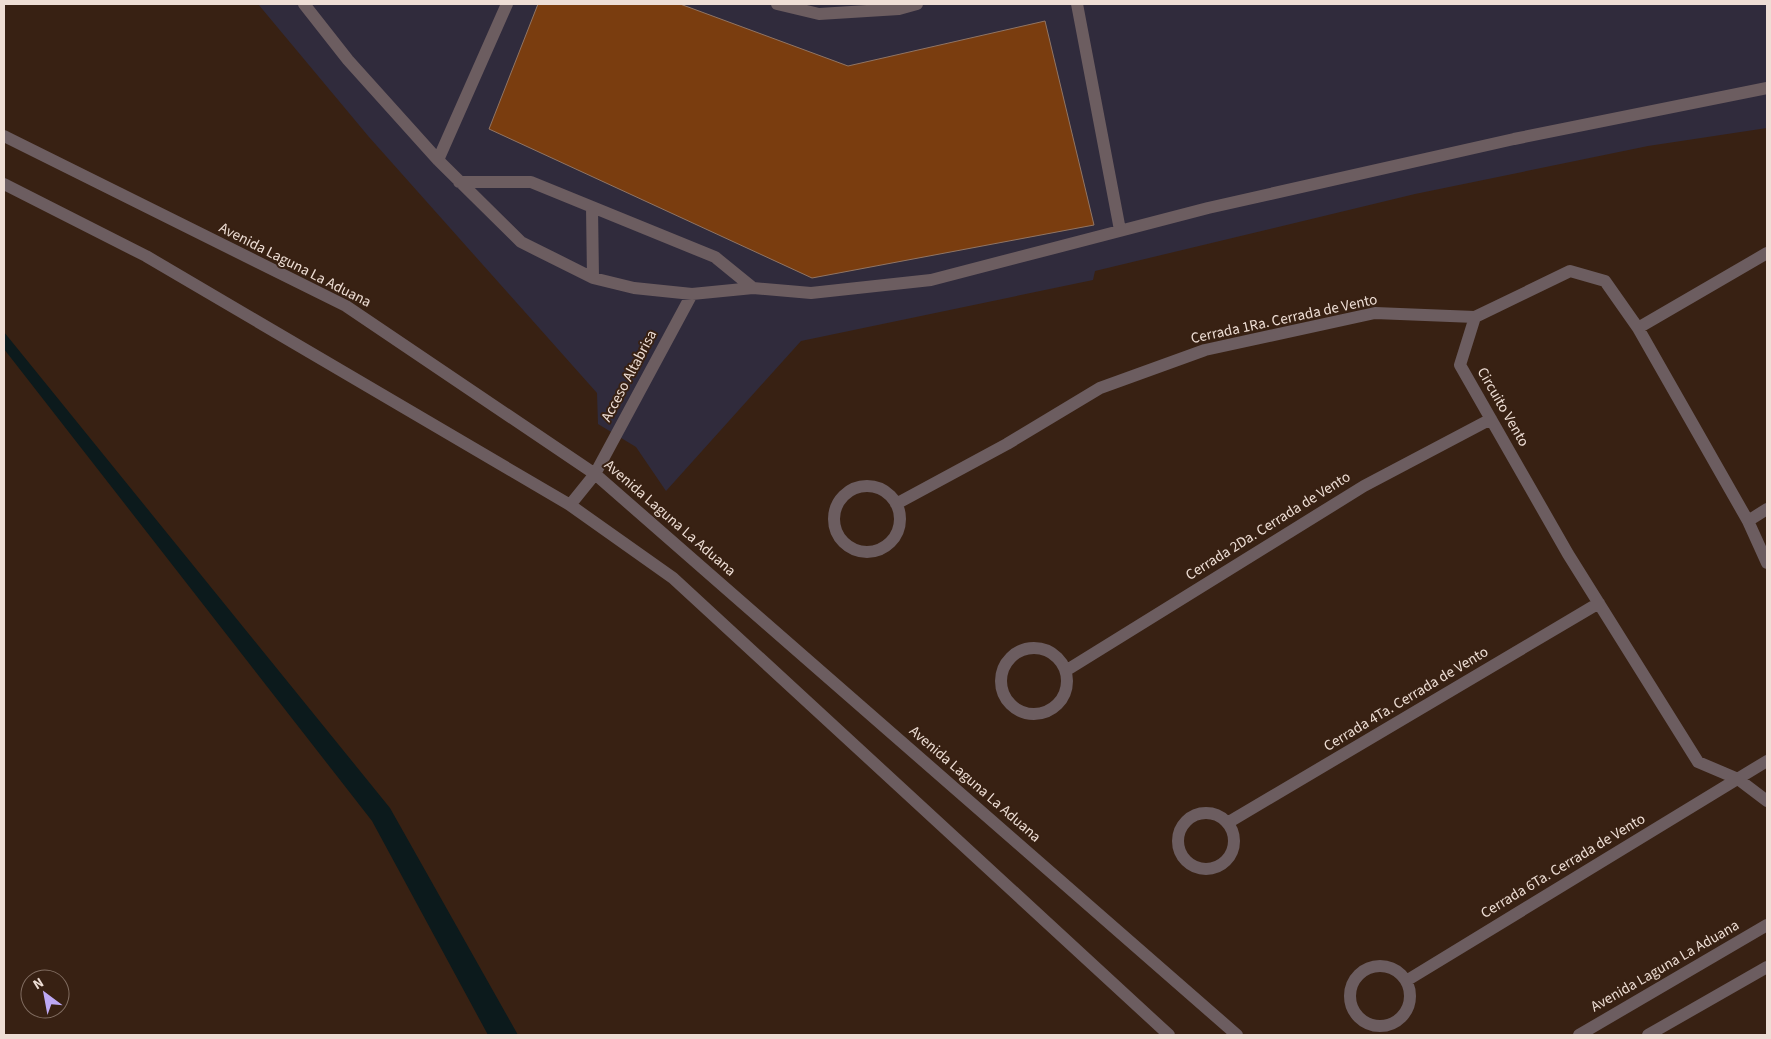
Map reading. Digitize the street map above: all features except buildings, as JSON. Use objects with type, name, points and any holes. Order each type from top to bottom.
[{"type":"street","points":[[304,4],[348,60],[438,160],[521,242],[593,278],[634,288],[692,294],[754,288],[811,293],[931,280],[1120,230],[1514,139],[1767,88]]},
{"type":"street","points":[[438,160],[507,4]]},
{"type":"street","points":[[777,4],[819,14],[899,8],[916,4]]},
{"type":"street","points":[[1077,4],[1120,230]]},
{"type":"street","name":"Avenida Laguna La Aduana","points":[[4,136],[346,306],[595,474],[1237,1035]]},
{"type":"street","points":[[459,182],[530,182],[715,257],[754,288]]},
{"type":"street","points":[[4,184],[146,256],[570,505],[672,578],[1169,1035]]},
{"type":"street","points":[[592,207],[593,278]]},
{"type":"street","points":[[1638,328],[1767,252]]},
{"type":"street","points":[[1475,317],[1570,271],[1605,281],[1638,328],[1748,521],[1767,563]]},
{"type":"street","name":"Acceso Altabrisa","points":[[570,505],[595,474],[692,294]]},
{"type":"street","name":"Cerrada 1Ra. Cerrada de Vento","points":[[896,504],[1007,444],[1100,388],[1205,350],[1375,313],[1475,317]]},
{"type":"street","name":"Circuito Vento","points":[[1475,317],[1460,365],[1600,603],[1698,762],[1738,779],[1767,801]]},
{"type":"street","name":"Cerrada 2Da. Cerrada de Vento","points":[[1067,670],[1364,486],[1491,418]]},
{"type":"street","points":[[871,486],[886,492],[896,504],[900,519],[896,535],[885,547],[870,552],[854,549],[841,540],[834,526],[835,510],[842,496],[856,487],[871,486]]},
{"type":"street","points":[[1748,521],[1767,509]]},
{"type":"street","name":"Cerrada 4Ta. Cerrada de Vento","points":[[1229,822],[1600,603]]},
{"type":"street","points":[[1028,648],[1044,648],[1058,656],[1067,670],[1068,687],[1061,702],[1049,712],[1033,714],[1017,710],[1005,699],[1000,683],[1003,667],[1013,654],[1028,648]]},
{"type":"street","name":"Cerrada 6Ta. Cerrada de Vento","points":[[1406,981],[1767,761]]},
{"type":"street","points":[[1212,812],[1229,822],[1235,841],[1228,860],[1210,870],[1190,866],[1178,850],[1178,830],[1192,815],[1212,812]]},
{"type":"street","name":"Avenida Laguna La Aduana","points":[[1579,1035],[1767,926]]},
{"type":"street","points":[[1380,966],[1395,970],[1406,981],[1410,996],[1406,1011],[1395,1022],[1380,1026],[1364,1023],[1353,1012],[1349,996],[1353,981],[1364,970],[1380,966]]},
{"type":"street","points":[[1648,1035],[1767,967]]},
{"type":"shaded area","points":[[258,4],[1767,4],[1767,128],[1648,146],[1415,194],[1095,271],[1093,280],[801,341],[666,491],[636,447],[598,424],[597,393],[369,137]]},
{"type":"shaded area","points":[[4,332],[390,808],[518,1035],[488,1035],[372,821],[4,349]]}]
